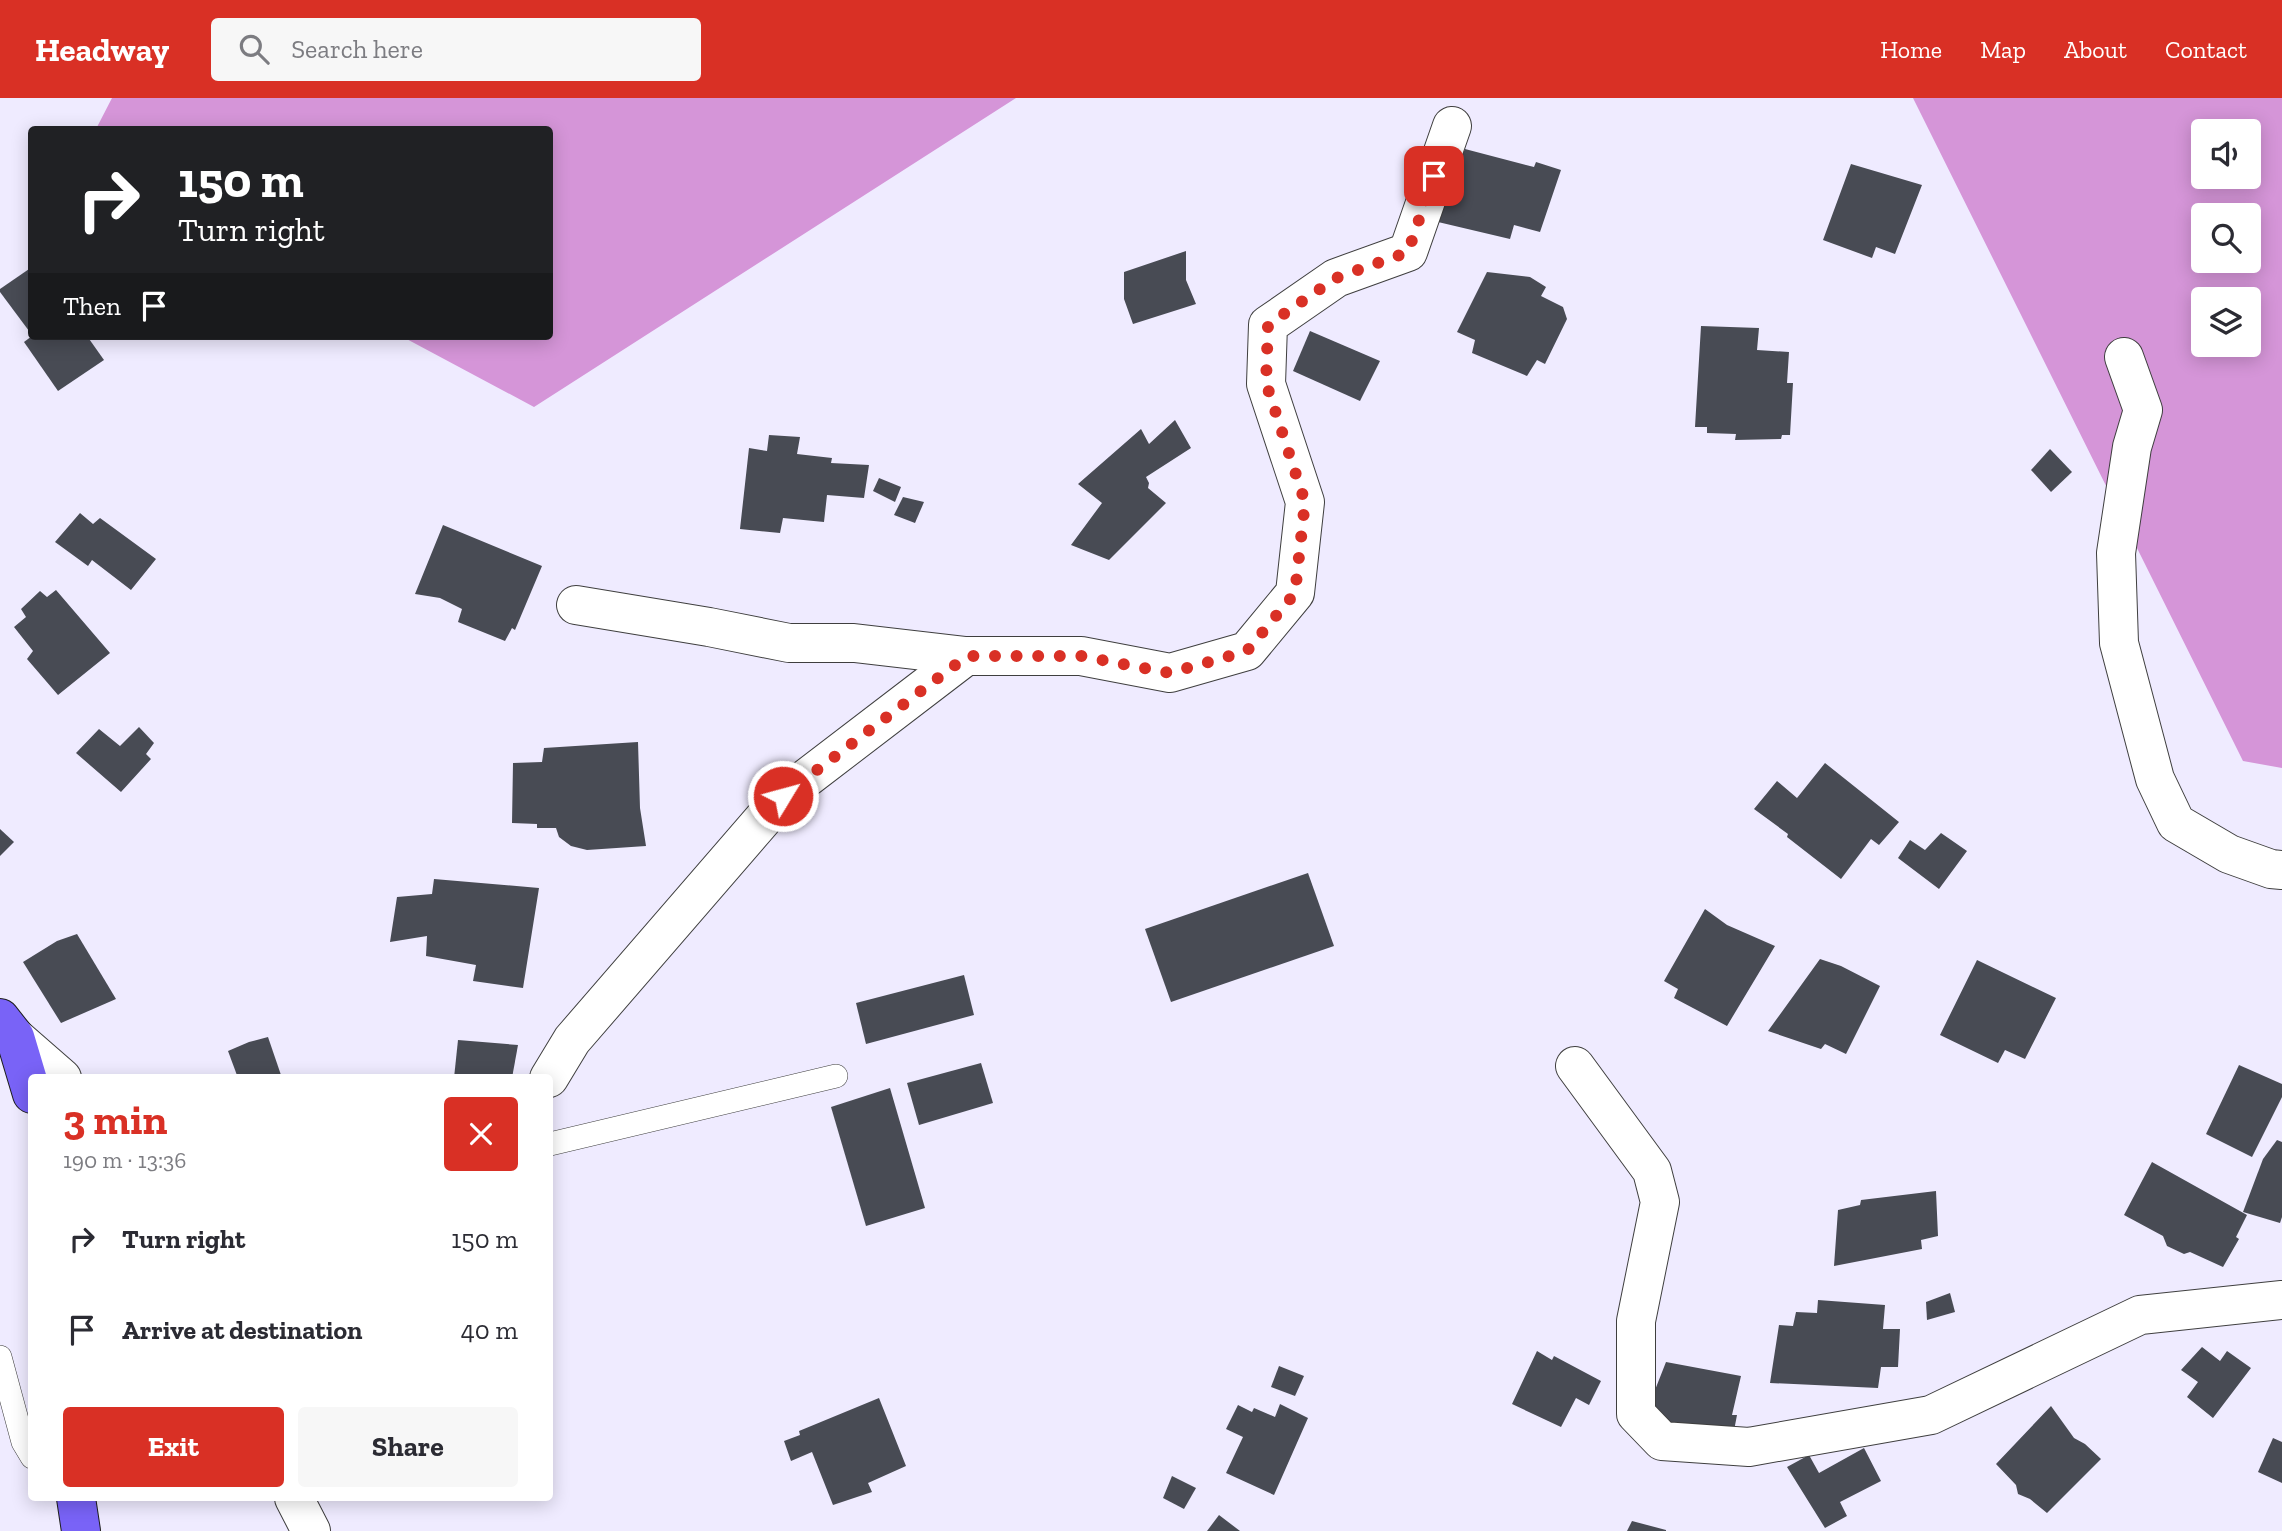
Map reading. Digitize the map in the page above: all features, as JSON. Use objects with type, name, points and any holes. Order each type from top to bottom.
[{"type":"main road","points":[[8,1028],[28,1083]]},
{"type":"street","points":[[576,605],[709,626],[789,643],[854,643],[967,656],[1081,656],[1170,673],[1247,651],[1295,593],[1305,502],[1266,383],[1268,325],[1336,278],[1408,252],[1452,125]]},
{"type":"street","points":[[2124,357],[2143,410],[2133,447],[2116,554],[2119,643],[2155,779],[2176,823],[2229,854],[2282,870]]},
{"type":"street","points":[[551,1074],[572,1040],[783,796],[967,656]]},
{"type":"street","points":[[8,1028],[58,1074]]},
{"type":"street","points":[[1576,1066],[1652,1171],[1660,1202],[1636,1321],[1636,1414],[1662,1441],[1749,1447],[1931,1415],[2140,1315],[2282,1300]]},
{"type":"street","points":[[295,1501],[312,1531]]},
{"type":"lane","points":[[553,1143],[835,1076]]},
{"type":"lane","points":[[0,1357],[23,1442],[28,1450]]},
{"type":"lane","points":[[59,1501],[79,1519]]},
{"type":"shaded area","points":[[112,98],[1016,98],[534,407],[408,340],[553,340],[553,126],[98,126]]},
{"type":"shaded area","points":[[1913,98],[2282,98],[2282,768],[2243,761]]},
{"type":"building","points":[[1465,149],[1534,167],[1536,162],[1561,170],[1540,232],[1514,225],[1510,239],[1438,222],[1447,187]]},
{"type":"building","points":[[1851,164],[1922,185],[1895,254],[1876,247],[1872,258],[1823,240]]},
{"type":"building","points":[[1186,251],[1186,280],[1196,304],[1133,324],[1124,299],[1124,272]]},
{"type":"building","points":[[28,270],[28,330],[0,292],[0,289]]},
{"type":"building","points":[[1487,272],[1530,277],[1546,287],[1541,296],[1563,307],[1567,319],[1545,364],[1537,360],[1527,376],[1472,353],[1475,340],[1457,332]]},
{"type":"building","points":[[1701,326],[1759,328],[1757,350],[1789,352],[1787,383],[1793,383],[1790,435],[1782,435],[1781,439],[1735,440],[1736,434],[1707,433],[1707,427],[1695,427]]},
{"type":"building","points":[[1310,331],[1380,361],[1360,401],[1293,371]]},
{"type":"building","points":[[28,339],[90,340],[104,360],[58,391],[24,342]]},
{"type":"building","points":[[1175,420],[1191,448],[1146,477],[1148,488],[1166,503],[1109,560],[1071,545],[1102,503],[1078,484],[1141,429],[1149,444]]},
{"type":"building","points":[[769,435],[800,437],[797,454],[832,458],[831,463],[869,465],[864,498],[827,495],[824,522],[783,518],[780,533],[740,529],[749,448],[767,451]]},
{"type":"building","points":[[2050,449],[2072,472],[2051,492],[2031,470]]},
{"type":"building","points":[[879,478],[901,487],[895,502],[873,491]]},
{"type":"building","points":[[903,497],[924,502],[915,523],[894,515]]},
{"type":"building","points":[[80,513],[93,524],[100,518],[156,559],[131,590],[92,560],[88,566],[55,542]]},
{"type":"building","points":[[443,525],[542,566],[515,630],[512,628],[505,641],[458,622],[462,609],[440,598],[415,594]]},
{"type":"building","points":[[56,590],[110,653],[58,695],[27,659],[33,651],[14,627],[26,617],[21,609],[40,591],[47,597]]},
{"type":"building","points":[[139,727],[154,743],[146,754],[151,759],[121,792],[76,753],[99,729],[120,746]]},
{"type":"building","points":[[638,742],[640,808],[646,846],[587,850],[571,846],[559,837],[556,828],[537,828],[537,824],[512,823],[513,763],[542,762],[544,748]]},
{"type":"building","points":[[1825,763],[1899,822],[1879,845],[1871,839],[1841,879],[1754,809],[1777,781],[1797,798]]},
{"type":"building","points":[[0,829],[14,842],[0,856]]},
{"type":"building","points":[[1941,833],[1967,851],[1939,889],[1898,858],[1910,840],[1925,850]]},
{"type":"building","points":[[1308,873],[1334,946],[1171,1002],[1145,929]]},
{"type":"building","points":[[434,879],[539,888],[523,988],[473,981],[476,965],[426,956],[427,936],[390,942],[397,897],[432,894]]},
{"type":"building","points":[[1705,909],[1727,925],[1775,946],[1727,1026],[1674,998],[1678,989],[1664,981]]},
{"type":"building","points":[[77,934],[116,999],[61,1023],[23,962],[57,941]]},
{"type":"building","points":[[1820,959],[1841,966],[1880,986],[1846,1054],[1825,1044],[1821,1049],[1768,1031]]},
{"type":"building","points":[[1977,960],[2056,998],[2025,1059],[2005,1050],[1998,1063],[1940,1035]]},
{"type":"building","points":[[964,975],[974,1015],[866,1044],[856,1003]]},
{"type":"building","points":[[268,1037],[281,1074],[237,1074],[228,1051]]},
{"type":"building","points":[[458,1040],[518,1045],[513,1074],[454,1074]]},
{"type":"building","points":[[981,1063],[993,1103],[919,1125],[907,1083]]},
{"type":"building","points":[[2239,1065],[2282,1084],[2282,1097],[2252,1157],[2206,1134]]},
{"type":"building","points":[[890,1088],[925,1208],[866,1226],[831,1107]]},
{"type":"building","points":[[2277,1140],[2282,1142],[2280,1223],[2243,1212],[2263,1159]]},
{"type":"building","points":[[2152,1162],[2247,1215],[2236,1237],[2239,1239],[2223,1267],[2190,1252],[2184,1254],[2167,1246],[2163,1236],[2124,1215]]},
{"type":"building","points":[[1936,1191],[1938,1236],[1921,1240],[1922,1249],[1834,1266],[1838,1210],[1860,1205],[1861,1200]]},
{"type":"building","points":[[1950,1293],[1955,1312],[1927,1320],[1926,1302]]},
{"type":"building","points":[[1818,1300],[1885,1305],[1883,1329],[1900,1329],[1898,1367],[1881,1367],[1878,1388],[1770,1383],[1779,1325],[1793,1326],[1796,1312],[1817,1313]]},
{"type":"building","points":[[2202,1347],[2220,1361],[2227,1351],[2251,1368],[2213,1418],[2187,1397],[2198,1382],[2181,1370]]},
{"type":"building","points":[[1537,1351],[1552,1360],[1554,1356],[1601,1381],[1589,1405],[1576,1398],[1561,1427],[1512,1404]]},
{"type":"building","points":[[1666,1362],[1741,1376],[1732,1415],[1737,1415],[1732,1441],[1657,1421],[1653,1412],[1655,1390]]},
{"type":"building","points":[[1279,1366],[1304,1376],[1295,1396],[1271,1387]]},
{"type":"building","points":[[879,1398],[906,1466],[868,1483],[872,1492],[833,1505],[812,1452],[791,1461],[784,1441],[800,1435],[799,1431]]},
{"type":"building","points":[[1280,1404],[1308,1418],[1274,1495],[1226,1473],[1243,1437],[1226,1429],[1238,1405],[1252,1412],[1254,1408],[1275,1417]]},
{"type":"building","points":[[2051,1406],[2074,1438],[2101,1459],[2047,1513],[2030,1499],[2018,1494],[2016,1485],[1996,1464]]},
{"type":"building","points":[[2273,1438],[2282,1442],[2282,1483],[2258,1472]]},
{"type":"building","points":[[1864,1448],[1881,1481],[1840,1502],[1847,1516],[1825,1528],[1787,1467],[1809,1455],[1819,1473]]},
{"type":"building","points":[[1172,1476],[1196,1488],[1184,1509],[1163,1498]]},
{"type":"building","points":[[1219,1515],[1240,1531],[1207,1531]]},
{"type":"building","points":[[1632,1521],[1666,1530],[1666,1531],[1627,1531]]},
{"type":"route","points":[[783,796],[967,656],[1081,656],[1170,673],[1247,651],[1295,593],[1305,502],[1266,383],[1268,325],[1336,278],[1408,252],[1434,176]]}]
